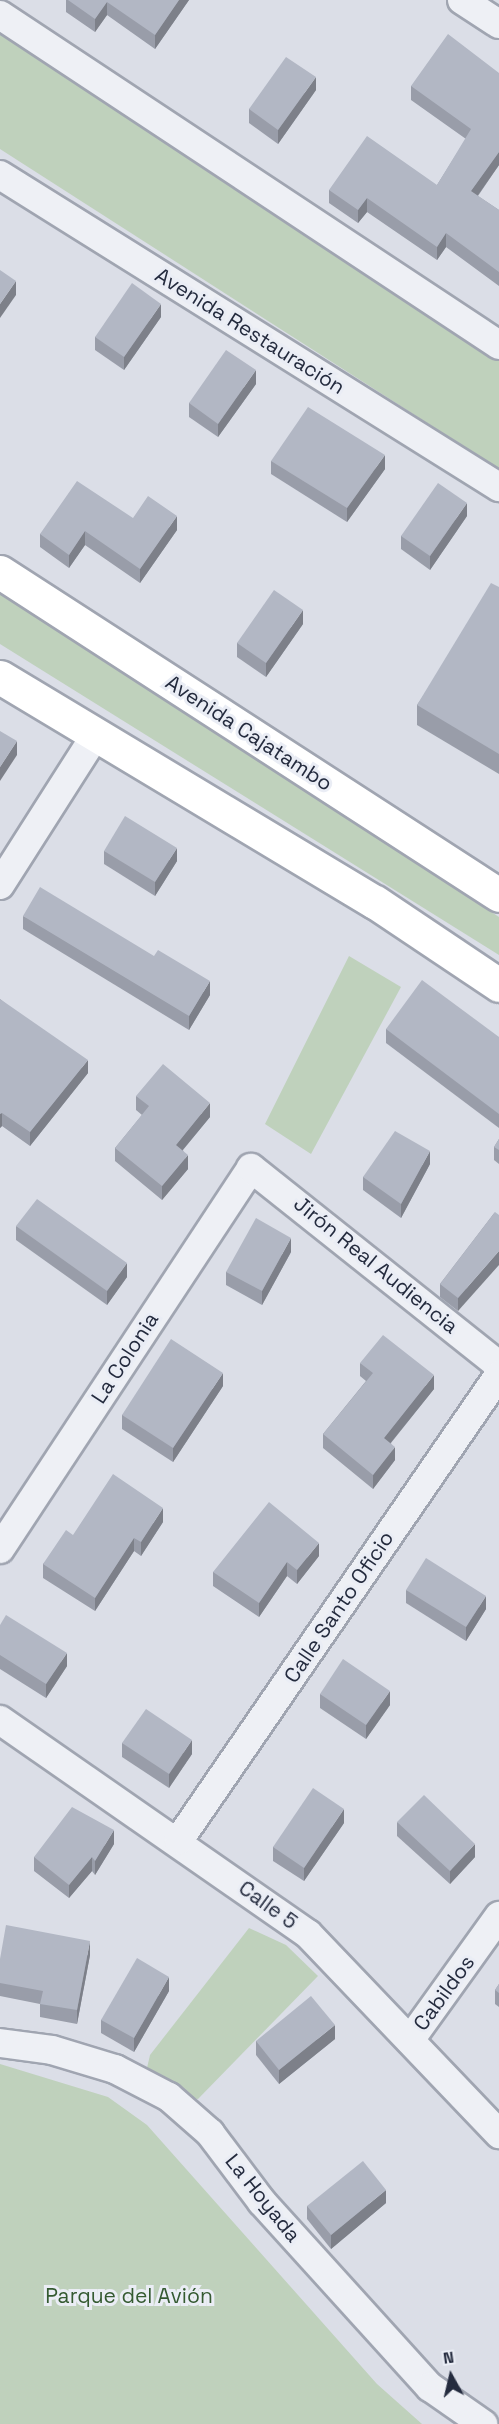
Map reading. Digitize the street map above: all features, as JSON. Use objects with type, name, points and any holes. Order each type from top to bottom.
[{"type":"street","points":[[462,0],[499,24]]},
{"type":"street","points":[[0,15],[499,345]]},
{"type":"street","name":"Avenida Restauración","points":[[0,175],[499,487]]},
{"type":"street","name":"Avenida Cajatambo","points":[[0,572],[499,895]]},
{"type":"street","points":[[0,677],[97,733],[375,902],[499,985]]},
{"type":"street","points":[[0,885],[97,733]]},
{"type":"street","name":"Jirón Real Audiencia","points":[[251,1168],[499,1365]]},
{"type":"street","name":"La Colonia","points":[[0,1549],[251,1168]]},
{"type":"street","name":"Calle Santo Oficio","points":[[179,1840],[499,1375]]},
{"type":"street","name":"Calle 5","points":[[0,1720],[179,1840],[308,1934],[499,2134]]},
{"type":"street","name":"Cabildos","points":[[410,2040],[499,1916]]},
{"type":"street","name":"La Hoyada","points":[[0,2043],[52,2050],[115,2069],[169,2097],[210,2133],[262,2202],[430,2387],[483,2424]]},
{"type":"green space","points":[[0,18],[499,349],[499,469],[0,149]]},
{"type":"green space","points":[[0,592],[499,917],[499,955],[0,644]]},
{"type":"green space","points":[[349,956],[401,987],[311,1154],[265,1124]]},
{"type":"green space","points":[[249,1928],[286,1945],[318,1976],[198,2099],[189,2098],[147,2068],[150,2055]]},
{"type":"green space","name":"Parque del Avión","points":[[0,2064],[108,2097],[147,2125],[377,2384],[422,2424],[0,2424]]},
{"type":"building","points":[[68,0],[179,0],[155,35],[107,2],[95,19]]},
{"type":"building","points":[[448,34],[499,73],[499,152],[471,191],[499,210],[499,272],[446,233],[437,247],[367,198],[358,210],[329,190],[367,136],[437,185],[471,129],[411,86]]},
{"type":"building","points":[[286,57],[316,77],[278,130],[249,109]]},
{"type":"building","points":[[0,270],[16,281],[0,304]]},
{"type":"building","points":[[132,283],[161,304],[124,357],[95,337]]},
{"type":"building","points":[[226,350],[256,370],[218,424],[189,403]]},
{"type":"building","points":[[308,407],[385,455],[347,508],[271,461]]},
{"type":"building","points":[[77,481],[133,518],[148,496],[177,516],[140,569],[85,531],[69,555],[40,534]]},
{"type":"building","points":[[438,483],[467,503],[430,556],[401,536]]},
{"type":"building","points":[[491,583],[499,587],[499,754],[417,705]]},
{"type":"building","points":[[274,590],[303,610],[266,663],[237,643]]},
{"type":"building","points":[[0,731],[17,741],[0,767]]},
{"type":"building","points":[[125,816],[177,848],[155,882],[104,851]]},
{"type":"building","points":[[40,887],[154,956],[158,950],[210,981],[189,1016],[23,916]]},
{"type":"building","points":[[422,980],[499,1037],[499,1114],[386,1029]]},
{"type":"building","points":[[0,999],[88,1060],[30,1132],[2,1113],[0,1114]]},
{"type":"building","points":[[163,1064],[210,1103],[176,1145],[188,1155],[162,1186],[115,1148],[149,1106],[136,1096]]},
{"type":"building","points":[[395,1131],[430,1151],[401,1204],[363,1177]]},
{"type":"building","points":[[499,1139],[499,1150],[494,1147]]},
{"type":"building","points":[[37,1199],[127,1263],[107,1291],[16,1226]]},
{"type":"building","points":[[495,1212],[499,1215],[499,1251],[458,1298],[440,1284]]},
{"type":"building","points":[[256,1218],[291,1238],[262,1291],[226,1272]]},
{"type":"building","points":[[383,1335],[434,1375],[384,1438],[395,1447],[373,1475],[323,1434],[373,1373],[360,1363]]},
{"type":"building","points":[[171,1339],[223,1373],[173,1448],[122,1415]]},
{"type":"building","points":[[113,1474],[163,1508],[141,1542],[134,1538],[95,1598],[43,1564],[66,1530],[73,1535]]},
{"type":"building","points":[[269,1502],[319,1543],[297,1570],[287,1562],[259,1603],[213,1572]]},
{"type":"building","points":[[426,1558],[486,1596],[466,1627],[406,1590]]},
{"type":"building","points":[[6,1615],[67,1653],[46,1684],[0,1655],[0,1625]]},
{"type":"building","points":[[343,1659],[390,1691],[366,1725],[320,1694]]},
{"type":"building","points":[[146,1709],[192,1740],[169,1774],[122,1743]]},
{"type":"building","points":[[313,1788],[344,1809],[304,1868],[273,1847]]},
{"type":"building","points":[[424,1795],[475,1844],[450,1871],[397,1822]]},
{"type":"building","points":[[72,1807],[114,1830],[95,1861],[92,1857],[69,1885],[34,1857]]},
{"type":"building","points":[[6,1925],[90,1941],[77,2010],[40,2004],[43,1991],[0,1983],[0,1959]]},
{"type":"building","points":[[137,1958],[169,1977],[134,2038],[101,2020]]},
{"type":"building","points":[[311,1996],[335,2025],[279,2070],[256,2041]]},
{"type":"building","points":[[363,2161],[386,2190],[331,2235],[307,2206]]}]
